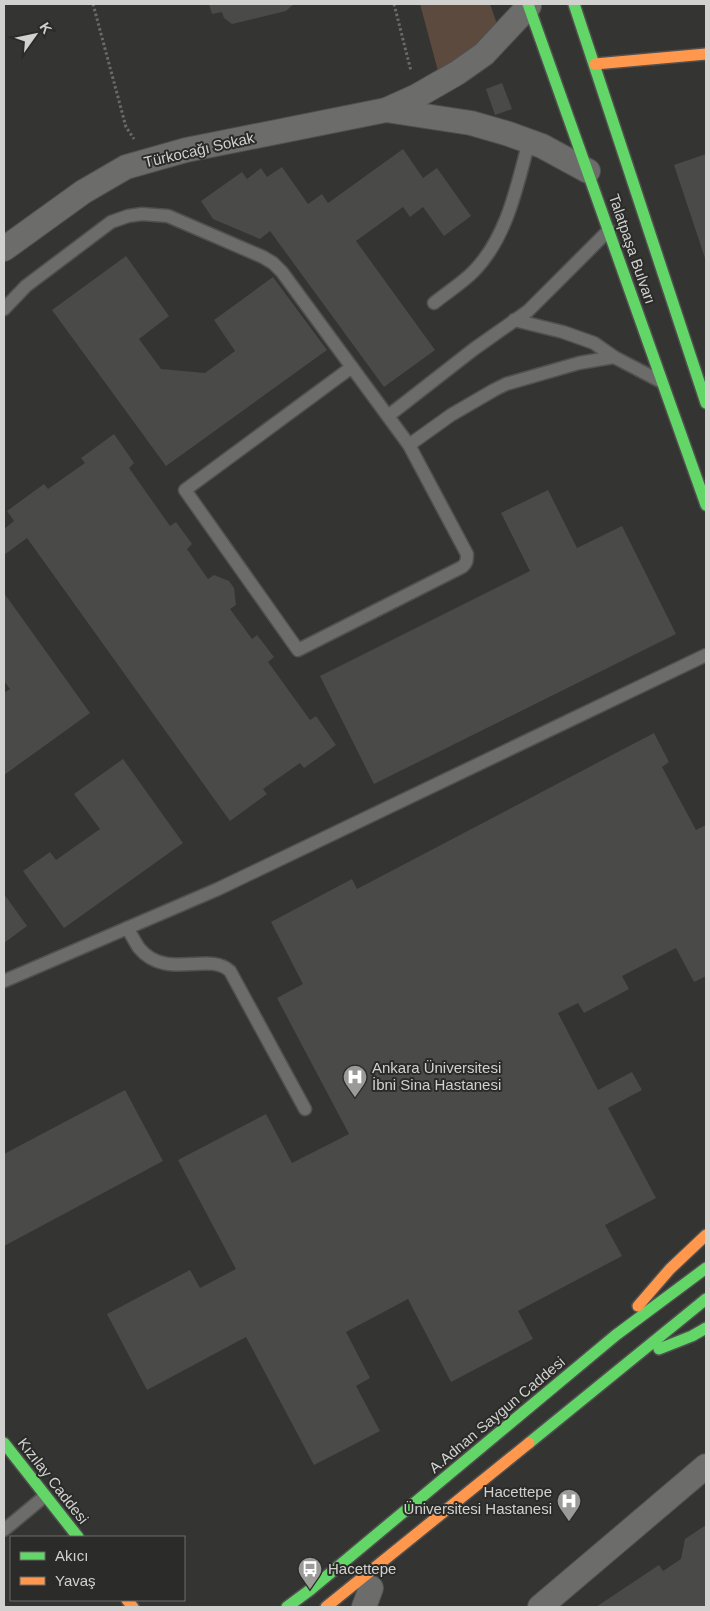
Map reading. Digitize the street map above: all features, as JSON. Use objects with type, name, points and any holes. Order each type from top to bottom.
[{"type":"main road","name":"Talatpaşa Bulvarı","points":[[574,4],[596,64],[706,403]]},
{"type":"main road","name":"Talatpaşa Bulvarı","points":[[529,5],[706,505]]},
{"type":"main road","points":[[596,64],[706,54]]},
{"type":"main road","points":[[616,1335],[652,1287],[682,1255],[706,1235]]},
{"type":"main road","name":"A.Adnan Saygun Caddesi","points":[[287,1607],[310,1590],[616,1335],[706,1268]]},
{"type":"main road","points":[[326,1607],[365,1592],[634,1358],[706,1299]]},
{"type":"main road","points":[[634,1358],[692,1336],[706,1328]]},
{"type":"main road","name":"Kızılay Caddesi","points":[[4,1443],[77,1536]]},
{"type":"street","name":"Türkocağı Sokak","points":[[4,249],[83,192],[126,168],[186,150],[386,110],[417,96],[457,73],[484,54],[529,5]]},
{"type":"street","name":"Türkocağı Sokak","points":[[386,110],[470,123],[542,146],[588,171]]},
{"type":"street","points":[[540,1607],[706,1466]]},
{"type":"street","points":[[342,1607],[365,1592]]},
{"type":"lane","points":[[434,304],[473,272],[497,238],[512,203],[529,142]]},
{"type":"lane","points":[[4,309],[26,286],[111,222],[128,216],[156,214],[168,216],[274,264],[282,272],[352,367],[388,416],[409,445],[467,554],[467,562],[462,567],[298,650],[185,490],[352,367]]},
{"type":"lane","points":[[388,416],[545,295],[609,230]]},
{"type":"lane","points":[[514,320],[563,332],[594,343],[614,357],[662,382]]},
{"type":"lane","points":[[409,445],[451,415],[506,384],[578,363],[614,357]]},
{"type":"lane","points":[[4,981],[218,889],[706,655]]},
{"type":"lane","points":[[127,928],[140,949],[160,962],[175,965],[210,963],[223,965],[230,971],[305,1109]]},
{"type":"lane","points":[[4,1530],[45,1496]]},
{"type":"path","points":[[93,4],[126,127],[148,161]]},
{"type":"path","points":[[394,4],[417,96]]},
{"type":"shaded area","points":[[420,4],[490,4],[501,36],[441,82]]},
{"type":"building","points":[[209,4],[294,4],[286,11],[232,24],[224,18],[222,12],[212,14]]},
{"type":"building","points":[[502,83],[512,109],[495,115],[486,89]]},
{"type":"building","points":[[403,149],[423,178],[437,168],[471,216],[444,236],[423,207],[410,217],[403,207],[356,241],[435,350],[384,387],[270,231],[260,239],[213,219],[201,201],[242,172],[247,179],[261,168],[267,177],[282,167],[308,204],[322,194],[328,203]]},
{"type":"building","points":[[706,154],[706,261],[674,165]]},
{"type":"building","points":[[126,256],[169,316],[139,339],[161,369],[205,373],[235,351],[214,320],[273,277],[327,350],[166,466],[52,310]]},
{"type":"building","points":[[114,434],[134,463],[129,468],[170,526],[176,522],[192,544],[187,549],[208,579],[214,575],[229,581],[234,588],[236,605],[230,609],[252,639],[257,635],[274,657],[268,662],[310,720],[316,716],[336,745],[304,768],[300,763],[263,789],[267,794],[230,821],[27,538],[4,555],[4,529],[14,521],[7,511],[44,484],[48,489],[85,463],[81,458]]},
{"type":"building","points":[[548,490],[577,548],[622,526],[676,634],[374,784],[320,676],[530,571],[501,513]]},
{"type":"building","points":[[4,593],[90,713],[4,775],[4,693],[10,689],[4,681]]},
{"type":"building","points":[[654,733],[669,762],[662,767],[696,830],[706,825],[706,976],[694,982],[676,948],[622,976],[629,989],[584,1013],[578,1003],[558,1013],[598,1090],[632,1072],[642,1090],[608,1108],[656,1198],[605,1225],[622,1256],[518,1311],[533,1339],[451,1382],[408,1299],[346,1332],[370,1378],[356,1386],[380,1431],[314,1465],[246,1337],[147,1390],[107,1314],[190,1270],[200,1288],[236,1269],[178,1160],[266,1114],[292,1163],[349,1134],[277,998],[303,984],[271,922],[352,879],[357,889]]},
{"type":"building","points":[[123,759],[183,843],[64,928],[23,871],[50,852],[56,860],[100,829],[74,794]]},
{"type":"building","points":[[4,894],[27,926],[4,943]]},
{"type":"building","points":[[125,1090],[163,1161],[4,1246],[4,1154]]},
{"type":"building","points":[[706,1525],[706,1607],[596,1607],[659,1565],[663,1571],[681,1559],[685,1539]]},
{"type":"traffic: fast","points":[[528,4],[706,505]]},
{"type":"traffic: fast","points":[[574,4],[706,403]]},
{"type":"traffic: fast","points":[[287,1607],[310,1590],[616,1335],[706,1268]]},
{"type":"traffic: fast","points":[[529,1443],[706,1299]]},
{"type":"traffic: fast","points":[[659,1349],[692,1336],[706,1328]]},
{"type":"traffic: fast","points":[[4,1443],[77,1536]]},
{"type":"traffic: slow","points":[[595,64],[706,54]]},
{"type":"traffic: slow","points":[[638,1306],[670,1269],[706,1235]]},
{"type":"traffic: slow","points":[[326,1607],[529,1443]]},
{"type":"traffic: slow","points":[[128,1601],[133,1607]]},
{"type":"place","name":"Ankara Üniversitesi İbni Sina Hastanesi","points":[[355,1098]]},
{"type":"place","name":"Hacettepe Üniversitesi Hastanesi","points":[[569,1522]]},
{"type":"place","name":"Hacettepe","points":[[310,1590]]}]
